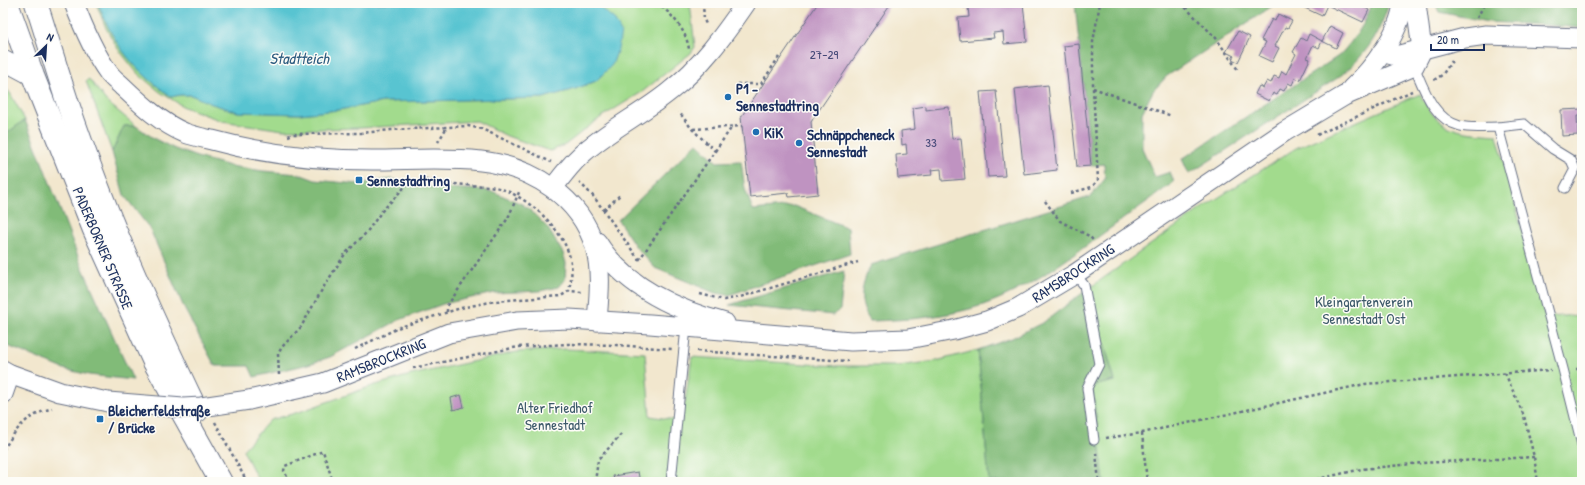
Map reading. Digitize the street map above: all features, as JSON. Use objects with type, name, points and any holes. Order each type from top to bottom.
[{"type":"main road","name":"PADERBORNER STRASSE","points":[[7,3],[33,76],[94,230],[154,362],[221,482]]},
{"type":"main road","name":"PADERBORNER STRASSE","points":[[36,3],[69,105],[114,227],[175,366],[231,482]]},
{"type":"street","points":[[74,3],[85,34],[109,73],[160,119],[185,132],[253,150],[327,158],[481,161],[502,165],[528,174],[553,188],[574,208],[588,229],[596,248],[600,279],[597,321]]},
{"type":"street","points":[[553,188],[566,171],[592,146],[670,91],[700,63],[746,3]]},
{"type":"street","name":"RAMSBROCKRING","points":[[1344,96],[1360,81],[1382,52],[1400,21],[1404,3]]},
{"type":"street","points":[[1416,3],[1418,58]]},
{"type":"street","points":[[1382,52],[1396,56],[1418,58],[1465,38],[1492,35],[1582,38]]},
{"type":"street","name":"RAMSBROCKRING","points":[[7,372],[60,392],[108,402],[183,408],[249,400],[323,383],[449,333],[517,321],[568,319],[851,341],[908,339],[954,330],[987,321],[1018,308],[1075,274],[1105,252],[1284,132],[1344,96],[1418,58]]},
{"type":"street","points":[[3,60],[33,76]]},
{"type":"street","name":"RAMSBROCKRING","points":[[588,229],[602,251],[619,269],[634,283],[654,295],[671,304],[715,321],[765,334]]},
{"type":"street","points":[[3,394],[7,372]]},
{"type":"lane","points":[[1418,58],[1423,86],[1430,101],[1450,122],[1462,126],[1498,127],[1524,124],[1553,148],[1572,160],[1575,169],[1565,188]]},
{"type":"lane","points":[[1498,127],[1582,445]]},
{"type":"lane","points":[[1075,274],[1084,285],[1099,364],[1087,388],[1094,440]]},
{"type":"lane","points":[[671,482],[686,327]]},
{"type":"path","points":[[658,3],[682,28],[692,55],[700,63]]},
{"type":"path","points":[[1071,193],[1092,187],[1098,180],[1093,88],[1094,42],[1100,3]]},
{"type":"path","points":[[1181,3],[1216,38],[1238,70]]},
{"type":"path","points":[[1286,6],[1289,3]]},
{"type":"path","points":[[1317,135],[1423,86],[1442,75],[1465,38]]},
{"type":"path","points":[[737,84],[761,84],[779,57]]},
{"type":"path","points":[[1093,88],[1172,116]]},
{"type":"path","points":[[679,112],[692,129],[715,151]]},
{"type":"path","points":[[293,134],[362,133],[460,126],[476,127],[537,154],[566,171],[594,197],[638,260],[732,127]]},
{"type":"path","points":[[692,129],[742,126]]},
{"type":"path","points":[[449,333],[447,306],[508,218],[528,174]]},
{"type":"path","points":[[279,377],[278,354],[301,327],[323,288],[345,254],[366,233],[382,211],[413,178],[441,183],[495,187],[517,196],[540,213],[559,234],[565,244],[570,258],[572,271],[568,291]]},
{"type":"path","points":[[604,210],[620,195]]},
{"type":"path","points":[[1045,201],[1060,221],[1089,236],[1105,252]]},
{"type":"path","points":[[697,293],[724,300],[740,297],[858,262]]},
{"type":"path","points":[[411,369],[518,346],[567,344],[638,347]]},
{"type":"path","points":[[1099,482],[1094,440],[1142,433],[1365,384],[1505,373],[1582,369]]},
{"type":"path","points":[[1505,373],[1524,416],[1534,457],[1538,482]]},
{"type":"path","points":[[3,450],[23,422]]},
{"type":"path","points":[[595,482],[598,460],[623,432]]},
{"type":"path","points":[[1142,433],[1147,482]]},
{"type":"path","points":[[290,482],[284,471],[285,466],[324,451],[333,482]]},
{"type":"path","points":[[1305,482],[1362,469],[1422,463],[1534,457]]},
{"type":"green space","points":[[96,3],[98,3],[111,33],[127,56],[146,76],[171,97],[191,95],[212,104],[238,112],[299,114],[338,110],[383,102],[543,98],[575,89],[596,81],[599,7],[588,3],[690,3],[695,47],[691,53],[642,92],[600,118],[565,145],[550,151],[507,136],[477,121],[360,128],[283,130],[222,121],[184,107],[160,92],[138,74],[118,49],[106,28]]},
{"type":"green space","points":[[1075,3],[1277,3],[1167,76],[1153,91],[1142,113],[1142,148],[1155,177],[1170,172],[1174,182],[1048,272],[1000,298],[983,305],[941,315],[913,319],[870,321],[863,307],[862,293],[871,265],[1090,197],[1105,179],[1104,164],[1091,166]]},
{"type":"green space","points":[[1372,3],[1389,3],[1381,26],[1376,35],[1364,53],[1348,69],[1339,77],[1189,174],[1182,159],[1340,55],[1359,31]]},
{"type":"green space","points":[[1435,3],[1582,3],[1582,28],[1489,22],[1439,12]]},
{"type":"green space","points":[[89,79],[107,102],[136,126],[124,126],[112,152],[86,81]]},
{"type":"green space","points":[[3,85],[10,93],[25,120],[3,136]]},
{"type":"green space","name":"Kleingartenverein Sennestadt Ost","points":[[1420,94],[1434,116],[1451,128],[1471,133],[1497,135],[1545,317],[1582,315],[1582,482],[1104,482],[1092,386],[1115,381],[1088,289],[1202,208],[1296,148]]},
{"type":"green space","points":[[25,120],[81,264],[133,380],[89,375],[64,369],[3,344],[3,136]]},
{"type":"green space","points":[[124,126],[136,126],[155,139],[175,149],[230,166],[299,174],[315,180],[358,184],[392,179],[438,188],[484,190],[494,192],[522,204],[547,227],[563,253],[566,263],[565,280],[559,287],[539,291],[494,293],[443,304],[399,320],[330,357],[309,364],[254,377],[249,366],[215,366],[185,310],[150,229],[124,195],[112,152]]},
{"type":"green space","points":[[697,143],[717,162],[741,161],[745,189],[753,210],[794,206],[848,228],[850,254],[729,295],[715,293],[655,268],[636,247],[618,220]]},
{"type":"green space","points":[[844,271],[840,310],[833,315],[729,305]]},
{"type":"green space","points":[[1088,289],[1115,381],[1092,386],[1104,482],[989,482],[978,350],[1012,338],[1044,322]]},
{"type":"green space","name":"Alter Friedhof Sennestadt","points":[[566,349],[645,353],[650,416],[682,421],[692,357],[838,366],[898,366],[936,361],[978,350],[989,482],[259,482],[243,450],[270,420],[299,412],[372,386],[411,375],[517,352]]},
{"type":"water","name":"Stadtteich","points":[[98,3],[588,3],[599,7],[614,19],[621,32],[618,49],[612,65],[596,81],[575,89],[543,98],[383,102],[338,110],[299,114],[238,112],[212,104],[191,95],[171,97],[146,76],[127,56],[111,33]]},
{"type":"building","points":[[818,3],[891,3],[811,122],[818,194],[789,197],[788,193],[750,197],[741,117]]},
{"type":"building","points":[[963,3],[1023,3],[1027,42],[1004,44],[1003,32],[993,33],[994,38],[960,41],[958,18],[969,17],[968,7],[964,8]]},
{"type":"building","points":[[1294,3],[1355,3],[1369,10],[1363,22],[1327,5],[1322,16]]},
{"type":"building","points":[[1278,14],[1292,21],[1288,28],[1285,27],[1275,46],[1279,48],[1272,62],[1259,56],[1266,42],[1261,40],[1272,19],[1275,21]]},
{"type":"building","points":[[1330,26],[1343,33],[1336,48],[1322,41]]},
{"type":"building","points":[[1238,31],[1250,37],[1238,62],[1232,59],[1234,56],[1226,52]]},
{"type":"building","points":[[1309,34],[1322,41],[1319,48],[1313,45],[1307,58],[1310,59],[1300,80],[1295,78],[1292,85],[1288,83],[1284,91],[1280,89],[1277,95],[1273,93],[1269,101],[1255,94],[1259,86],[1263,88],[1267,81],[1271,83],[1274,76],[1279,78],[1282,71],[1286,74],[1296,54],[1293,52],[1301,38],[1306,41]]},
{"type":"building","points":[[1079,44],[1091,166],[1077,167],[1064,46]]},
{"type":"building","points":[[1048,85],[1057,170],[1024,174],[1015,89]]},
{"type":"building","points":[[996,91],[1005,176],[988,177],[980,92]]},
{"type":"building","points":[[926,106],[926,110],[949,107],[952,139],[961,138],[965,179],[942,181],[941,169],[931,170],[932,175],[898,178],[896,155],[907,154],[906,144],[902,145],[901,131],[915,129],[913,108]]},
{"type":"building","points":[[1582,109],[1582,116],[1577,116],[1578,135],[1562,136],[1561,110]]},
{"type":"building","points":[[461,395],[464,407],[453,410],[451,398]]},
{"type":"building","points":[[638,472],[640,482],[607,482],[606,480],[614,479],[613,476]]},
{"type":"place","name":"P1 - Sennestadtring","points":[[728,97]]},
{"type":"place","name":"KiK","points":[[756,132]]},
{"type":"place","name":"Schnäppcheneck Sennestadt","points":[[799,143]]},
{"type":"place","name":"Sennestadtring","points":[[359,180]]},
{"type":"place","name":"Bleicherfeldstraße / Brücke","points":[[100,419]]}]
